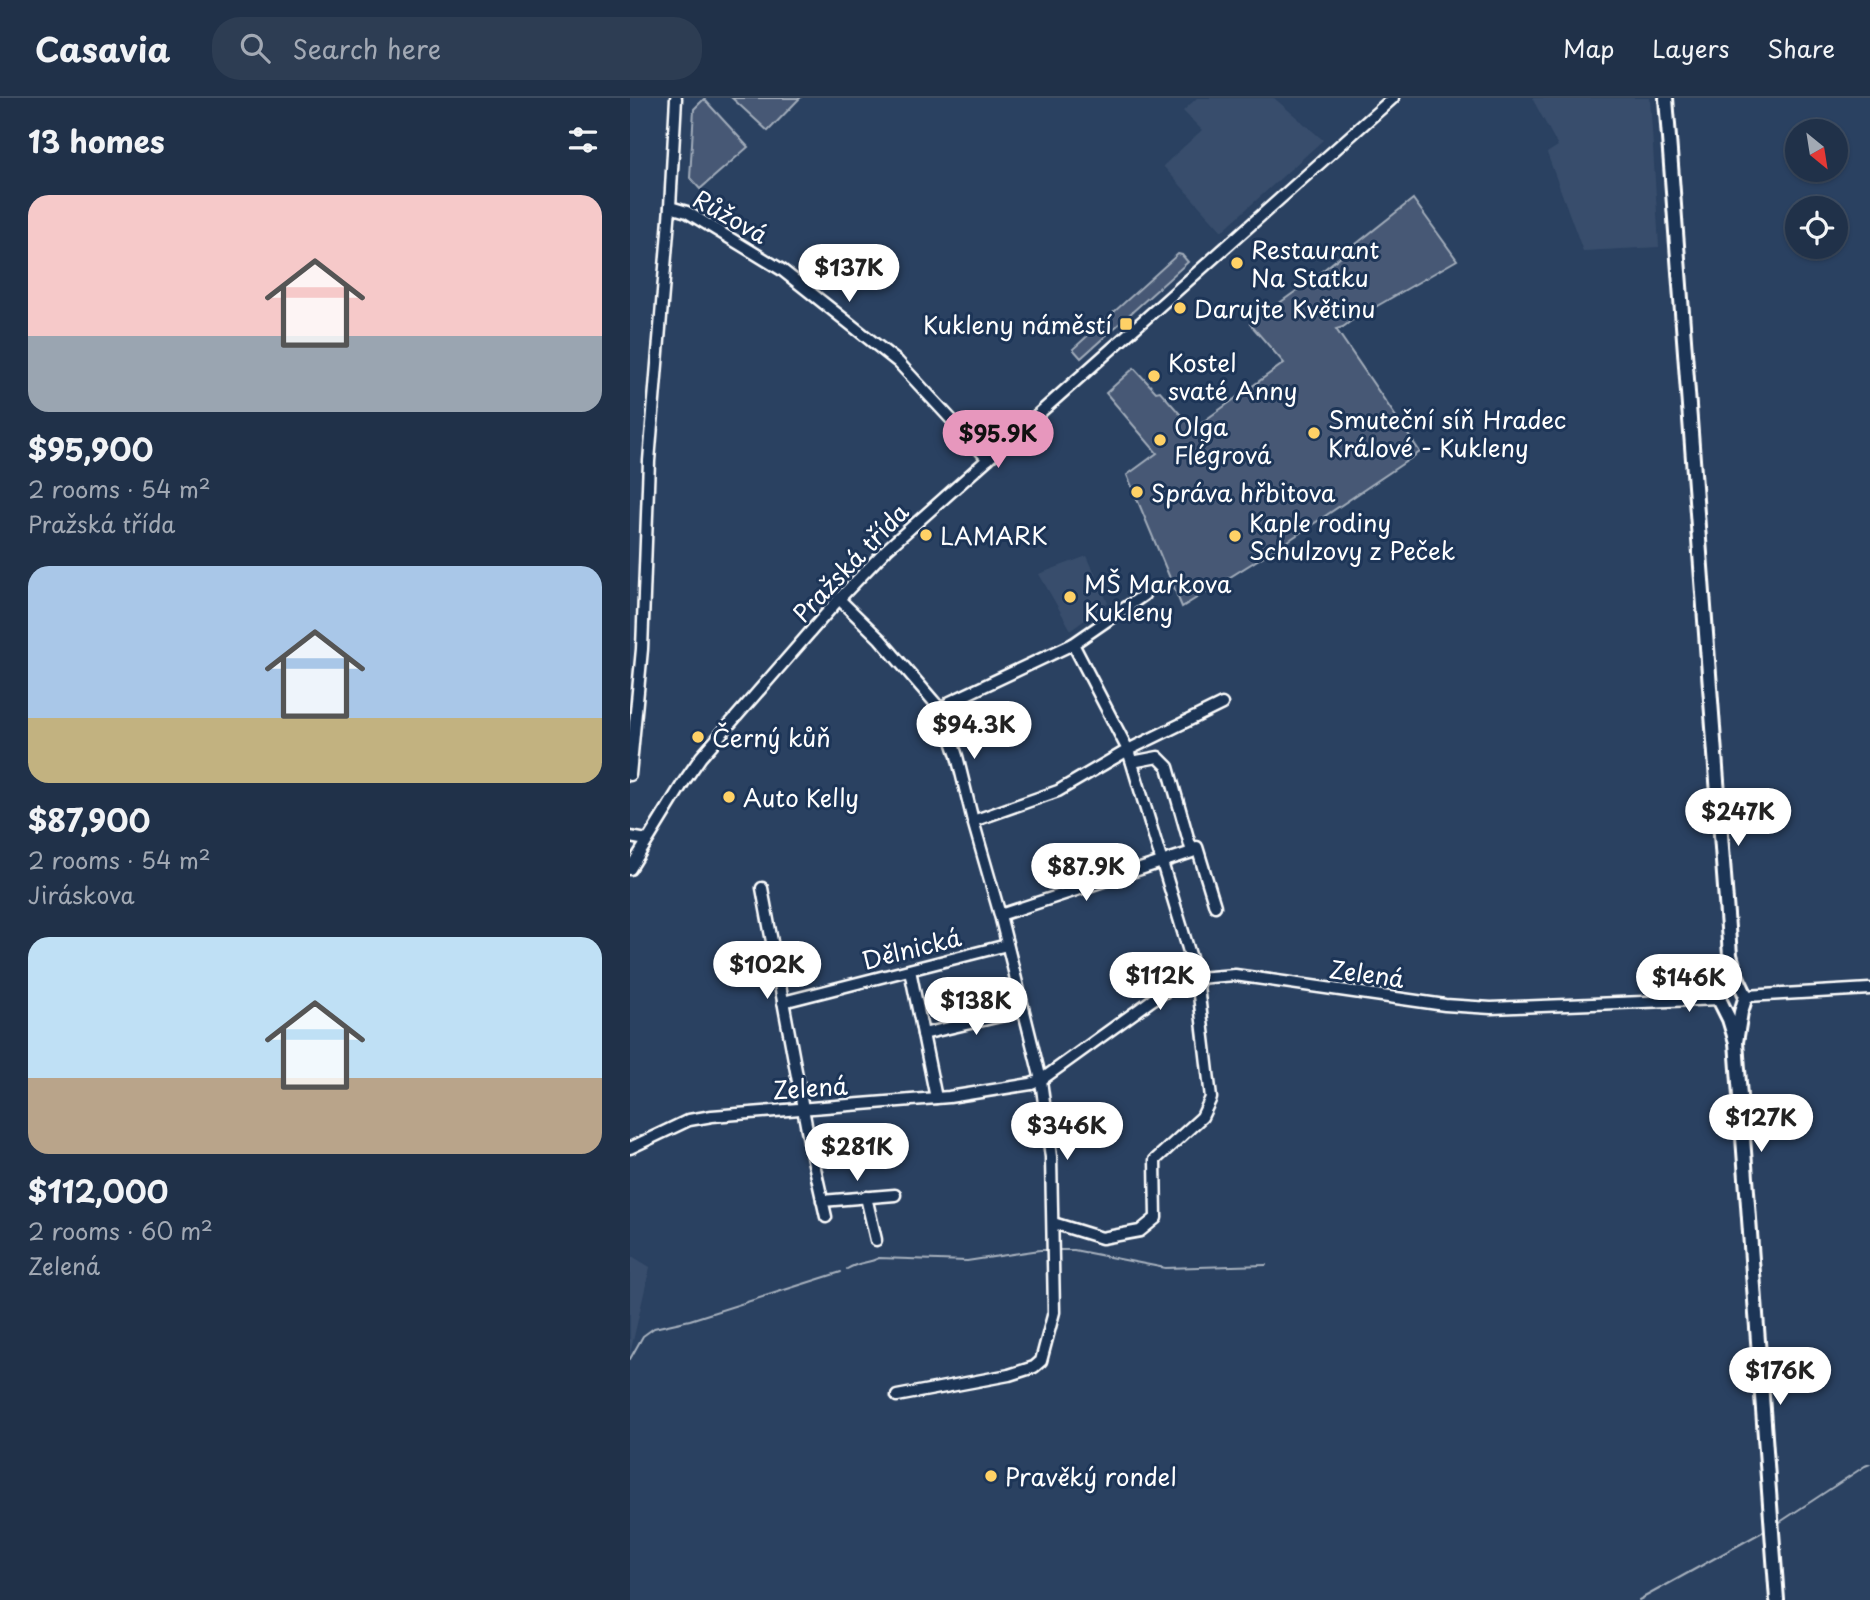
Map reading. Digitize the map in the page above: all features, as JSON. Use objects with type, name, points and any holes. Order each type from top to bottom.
[{"type":"main road","points":[[1666,98],[1730,955],[1721,998],[1736,1042],[1777,1600]]},
{"type":"main road","points":[[1730,955],[1743,995],[1736,1042]]},
{"type":"main road","points":[[1721,998],[1732,984],[1743,995]]},
{"type":"main road","points":[[1721,998],[1734,1010],[1743,995]]},
{"type":"street","points":[[630,775],[642,649],[649,461],[670,207],[676,98]]},
{"type":"street","name":"Pražská třída","points":[[630,869],[701,757],[839,599],[887,550],[1393,98]]},
{"type":"street","name":"Růžová","points":[[670,207],[687,212],[782,270],[898,362],[988,458]]},
{"type":"street","points":[[942,711],[950,702],[1073,644],[1144,595]]},
{"type":"street","points":[[839,599],[880,639],[942,711],[1000,915],[1041,1080],[1051,1157],[1054,1312],[1041,1361],[1026,1370],[1009,1375],[897,1396]]},
{"type":"street","points":[[1053,1223],[1102,1238],[1140,1231],[1156,1218],[1155,1160],[1202,1117],[1211,1098],[1197,978],[1132,762],[1073,644]]},
{"type":"street","points":[[974,825],[1058,791],[1128,750],[1222,704]]},
{"type":"street","points":[[1000,915],[1192,852],[1168,767],[1158,757],[1132,762]]},
{"type":"street","points":[[630,837],[647,840]]},
{"type":"street","points":[[1191,849],[1197,847],[1215,906]]},
{"type":"street","points":[[762,888],[810,1146],[826,1217]]},
{"type":"street","name":"Dělnická","points":[[783,1002],[1007,945]]},
{"type":"street","points":[[910,970],[936,1098]]},
{"type":"street","name":"Zelená","points":[[630,1147],[689,1120],[712,1116],[963,1096],[1021,1086],[1041,1080],[1152,1000],[1171,988],[1197,978],[1235,975],[1445,1005],[1491,1008],[1721,998]]},
{"type":"street","points":[[1743,995],[1870,989]]},
{"type":"street","points":[[923,1034],[1022,1011]]},
{"type":"street","points":[[810,1146],[873,1141]]},
{"type":"street","points":[[849,1143],[853,1160]]},
{"type":"street","points":[[822,1201],[895,1195]]},
{"type":"street","points":[[866,1197],[876,1240]]},
{"type":"shaded area","points":[[732,98],[800,98],[768,131]]},
{"type":"shaded area","points":[[1197,98],[1274,98],[1323,140],[1222,231],[1163,166],[1202,130],[1183,111]]},
{"type":"shaded area","points":[[1532,98],[1650,98],[1659,247],[1583,251],[1547,153],[1558,146]]},
{"type":"shaded area","points":[[704,99],[748,147],[700,189],[690,178],[694,109]]},
{"type":"shaded area","points":[[1413,199],[1457,260],[1336,329],[1420,452],[1291,539],[1182,607],[1127,475],[1157,453],[1106,393],[1134,368],[1156,392],[1160,391],[1193,429],[1284,363],[1250,324]]},
{"type":"shaded area","points":[[1178,254],[1188,262],[1081,358],[1073,349]]},
{"type":"shaded area","points":[[1087,556],[1108,603],[1071,630],[1039,574]]},
{"type":"shaded area","points":[[630,1255],[650,1267],[630,1354]]},
{"type":"waterway","points":[[847,1269],[879,1258],[967,1261],[1050,1250]]},
{"type":"waterway","points":[[1056,1250],[1074,1250],[1165,1268],[1266,1265]]},
{"type":"waterway","points":[[630,1359],[643,1336],[654,1328],[690,1320],[841,1272]]},
{"type":"waterway","points":[[1777,1524],[1870,1464]]},
{"type":"waterway","points":[[1639,1600],[1766,1530]]},
{"type":"place","name":"Restaurant Na Statku","points":[[1237,263]]},
{"type":"place","name":"Darujte Květinu","points":[[1180,308]]},
{"type":"place","name":"Kukleny náměstí","points":[[1126,324]]},
{"type":"place","name":"Kostel svaté Anny","points":[[1154,376]]},
{"type":"place","name":"Smuteční síň Hradec Králové - Kukleny","points":[[1314,433]]},
{"type":"place","name":"Olga Flégrová","points":[[1160,440]]},
{"type":"place","name":"Správa hřbitova","points":[[1137,492]]},
{"type":"place","name":"LAMARK","points":[[926,535]]},
{"type":"place","name":"Kaple rodiny Schulzovy z Peček","points":[[1235,536]]},
{"type":"place","name":"MŠ Markova Kukleny","points":[[1070,597]]},
{"type":"place","name":"Černý kůň","points":[[698,737]]},
{"type":"place","name":"Auto Kelly","points":[[729,797]]},
{"type":"place","name":"Pravěký rondel","points":[[991,1476]]}]
